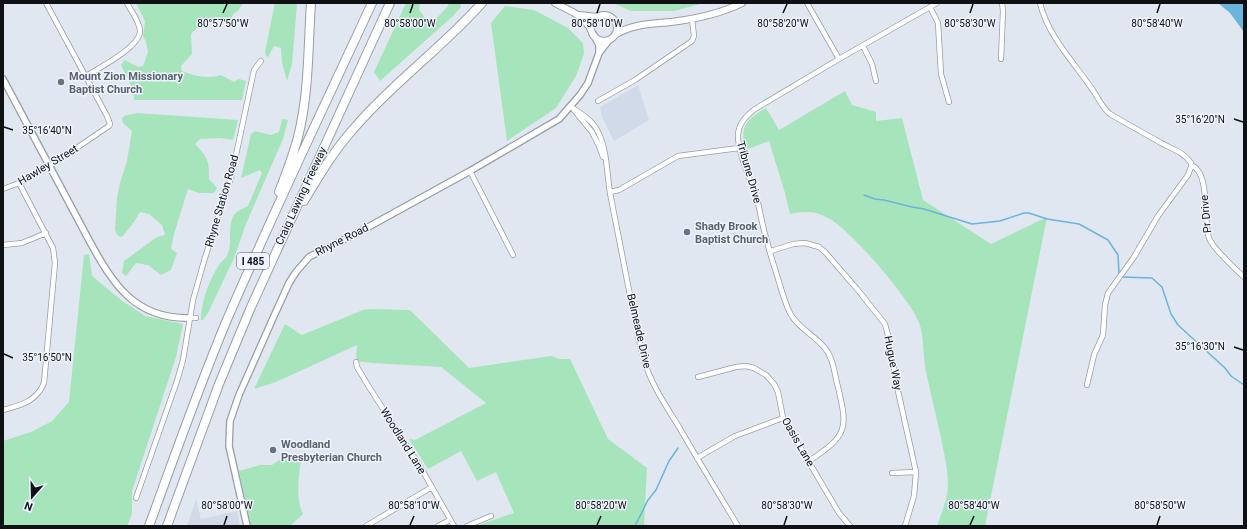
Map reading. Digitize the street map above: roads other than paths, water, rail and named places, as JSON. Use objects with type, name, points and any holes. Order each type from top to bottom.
[{"type":"highway","points":[[255,257],[289,166],[298,136],[306,83],[311,3]]},
{"type":"highway","name":"Craig Lawing Freeway","points":[[149,526],[208,369],[255,257],[372,3]]},
{"type":"highway","name":"Craig Lawing Freeway","points":[[167,526],[222,378],[277,248],[390,3]]},
{"type":"highway","points":[[277,248],[316,179],[340,144],[372,109],[458,28],[482,3]]},
{"type":"main road","points":[[555,3],[587,22],[593,34],[600,40],[609,40],[622,30],[629,28],[692,19],[718,12],[742,3]]},
{"type":"main road","points":[[579,16],[598,17],[606,15],[621,25],[629,28]]},
{"type":"main road","points":[[593,34],[592,23],[598,17]]},
{"type":"main road","points":[[614,20],[617,27],[615,35]]},
{"type":"street","points":[[46,3],[86,76],[130,48],[137,41],[140,33],[139,27],[127,3]]},
{"type":"street","points":[[807,3],[839,59]]},
{"type":"street","name":"Tribune Drive","points":[[809,461],[828,449],[837,439],[843,427],[844,408],[831,358],[820,342],[790,314],[767,242],[758,202],[739,148],[738,131],[743,120],[750,113],[839,59],[937,3]]},
{"type":"street","points":[[1001,59],[1002,3]]},
{"type":"street","name":"Pr Drive","points":[[1040,3],[1042,13],[1049,27],[1095,92],[1106,111],[1182,153],[1188,158],[1191,165],[1196,167],[1199,172],[1205,195],[1209,238],[1215,247],[1244,277]]},
{"type":"street","points":[[930,7],[938,23],[941,74],[949,102]]},
{"type":"street","points":[[598,101],[634,80],[692,41],[694,36],[692,19]]},
{"type":"street","points":[[593,34],[599,45],[599,52]]},
{"type":"street","name":"Rhyne Road","points":[[247,526],[229,446],[230,421],[239,395],[289,282],[309,257],[361,231],[470,171],[559,119],[571,107],[588,83],[599,52],[609,40]]},
{"type":"street","points":[[863,46],[872,64],[876,81]]},
{"type":"street","name":"Rhyne Station Road","points":[[136,498],[178,381],[183,360],[189,318],[204,261],[232,174],[254,70],[261,61]]},
{"type":"street","name":"Hawley Street","points":[[3,189],[19,183],[50,166],[109,126],[110,124],[107,116],[86,76]]},
{"type":"street","points":[[3,79],[109,276],[129,298],[155,313],[173,317],[196,318]]},
{"type":"street","name":"Belmeade Drive","points":[[571,107],[585,116],[597,130],[604,151],[610,192],[644,361],[653,382],[738,526]]},
{"type":"street","points":[[610,192],[619,190],[678,156],[739,148]]},
{"type":"street","points":[[1087,385],[1094,355],[1103,335],[1104,305],[1108,293],[1134,257],[1158,216],[1188,175],[1191,165]]},
{"type":"street","points":[[470,171],[513,255]]},
{"type":"street","points":[[3,410],[29,402],[41,390],[44,384],[55,263],[53,248],[19,183]]},
{"type":"street","points":[[3,245],[22,243],[46,233]]},
{"type":"street","name":"Hugue Way","points":[[770,251],[793,244],[805,243],[819,247],[857,289],[884,324],[889,339],[898,391],[916,472],[914,496],[905,526]]},
{"type":"street","name":"Woodland Lane","points":[[356,362],[357,367],[432,487],[454,526]]},
{"type":"street","name":"Oasis Lane","points":[[698,376],[746,366],[754,368],[766,375],[774,384],[778,392],[783,418],[839,513],[850,526]]},
{"type":"street","points":[[697,458],[735,436],[783,418]]},
{"type":"street","points":[[892,472],[916,472]]},
{"type":"street","points":[[366,526],[432,487]]},
{"type":"street","points":[[467,526],[491,516]]},
{"type":"street","points":[[438,526],[450,520]]},
{"type":"water","points":[[1218,3],[1244,3],[1244,32],[1230,13]]},
{"type":"waterway","points":[[864,195],[875,199],[924,209],[972,224],[1000,221],[1024,213],[1029,213],[1047,219],[1079,224],[1108,240],[1118,255],[1119,274]]},
{"type":"waterway","points":[[1122,277],[1152,278],[1162,287],[1171,314],[1178,325],[1225,368],[1231,376],[1244,385]]},
{"type":"waterway","points":[[635,526],[648,500],[656,490],[669,461],[678,448]]},
{"type":"place","name":"Mount Zion Missionary Baptist Church","points":[[61,82]]},
{"type":"place","name":"Shady Brook Baptist Church","points":[[687,232]]},
{"type":"place","name":"Woodland Presbyterian Church","points":[[273,450]]}]
